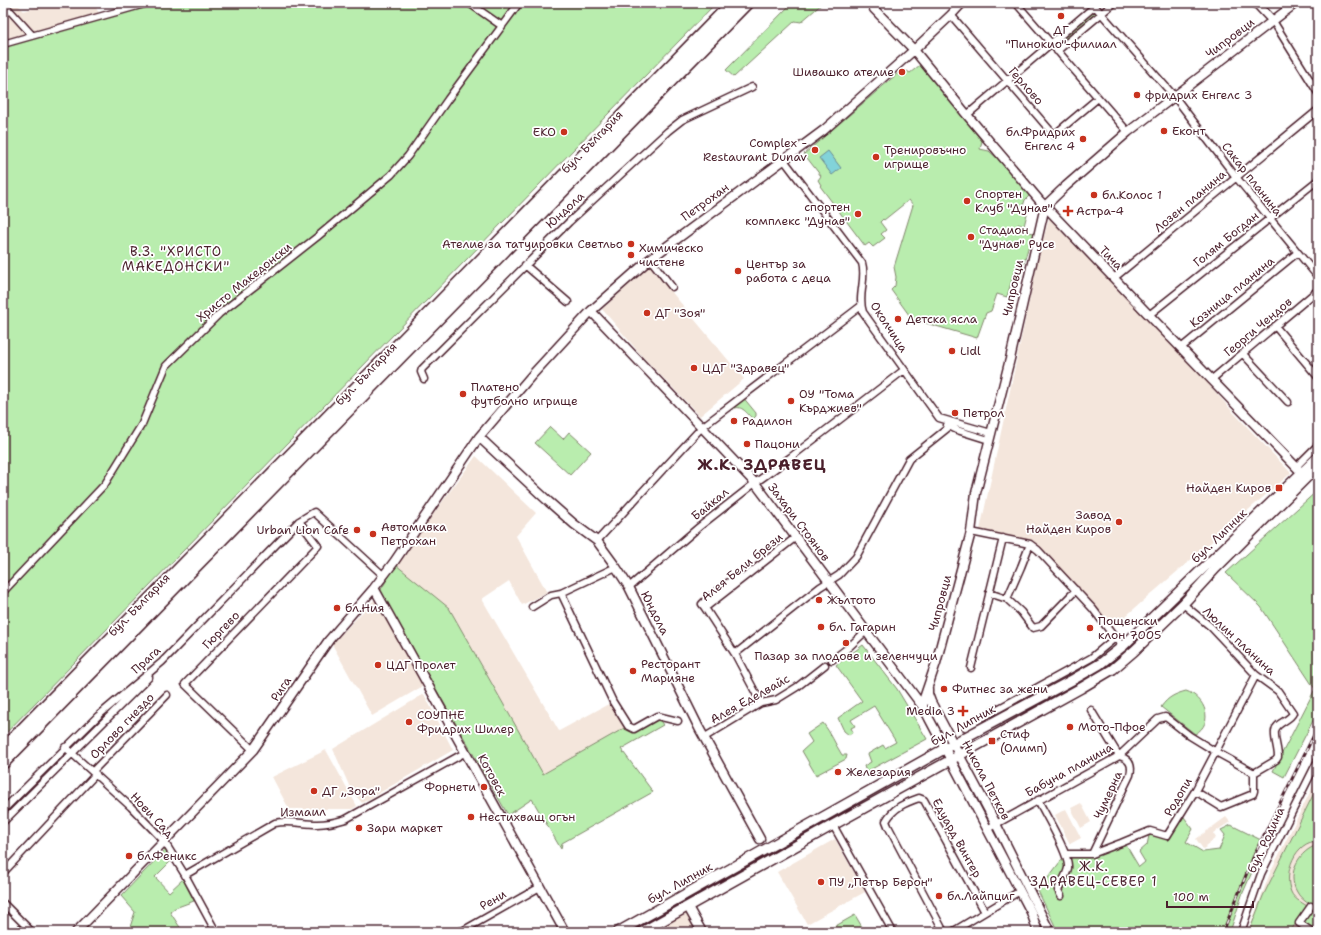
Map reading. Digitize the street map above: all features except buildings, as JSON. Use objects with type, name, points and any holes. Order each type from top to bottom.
[{"type":"highway","name":"бул. България","points":[[3,749],[732,3]]},
{"type":"highway","name":"бул. България","points":[[3,763],[747,3]]},
{"type":"main road","name":"бул. Липник","points":[[618,932],[772,845],[1100,664],[1123,646],[1299,470],[1318,457]]},
{"type":"main road","name":"бул. Липник","points":[[642,932],[1113,669],[1183,604],[1216,568],[1318,466]]},
{"type":"street","points":[[3,3],[32,36]]},
{"type":"street","points":[[3,44],[148,3]]},
{"type":"street","points":[[469,3],[502,26]]},
{"type":"street","name":"Христо Македонски","points":[[3,592],[105,484],[142,424],[166,366],[219,314],[317,237],[391,175],[408,156],[519,3]]},
{"type":"street","name":"Тича","points":[[875,3],[873,5],[874,9],[914,50],[967,115],[1045,206],[1299,470]]},
{"type":"street","name":"Петрохан","points":[[479,437],[532,375],[591,311],[611,292],[650,259],[829,125],[914,50],[962,3]]},
{"type":"street","points":[[1016,3],[1128,132]]},
{"type":"street","points":[[1057,51],[1114,3]]},
{"type":"street","points":[[1256,3],[1273,21],[1318,93]]},
{"type":"street","name":"Чипровци","points":[[928,689],[971,532],[976,493],[1045,206],[1128,132],[1296,3]]},
{"type":"street","points":[[967,115],[1093,5]]},
{"type":"street","name":"Сакар планина","points":[[1093,5],[1174,96],[1269,219],[1318,278]]},
{"type":"street","name":"Герлово","points":[[951,15],[1006,81],[1054,135],[1098,98]]},
{"type":"street","name":"Юндола","points":[[424,379],[421,372],[422,369],[569,222],[682,120],[752,86]]},
{"type":"street","name":"Лозен планина","points":[[1114,278],[1318,110]]},
{"type":"street","name":"Околчица","points":[[784,160],[862,263],[864,273],[861,306],[868,320],[939,418],[949,427]]},
{"type":"street","name":"Голям Богдан","points":[[1149,315],[1318,180]]},
{"type":"street","name":"Козница планина","points":[[1181,348],[1297,253]]},
{"type":"street","points":[[650,259],[672,286]]},
{"type":"street","points":[[526,265],[568,302]]},
{"type":"street","name":"Георги Чендов","points":[[1211,380],[1318,290]]},
{"type":"street","points":[[597,542],[702,427],[861,306]]},
{"type":"street","name":"Захари Стоянов","points":[[591,311],[755,483],[923,707]]},
{"type":"street","points":[[1275,326],[1318,377]]},
{"type":"street","points":[[1243,354],[1288,402]]},
{"type":"street","name":"Байкал","points":[[628,587],[698,527],[904,370]]},
{"type":"street","points":[[939,418],[990,436]]},
{"type":"street","points":[[735,654],[829,581],[839,575],[856,557],[909,460],[949,427],[990,436]]},
{"type":"street","name":"Юндола","points":[[479,437],[549,502],[597,542],[616,567],[628,587],[705,737],[760,839]]},
{"type":"street","name":"Рига","points":[[76,932],[253,750],[329,640],[384,576],[479,437]]},
{"type":"street","points":[[1299,470],[1318,444]]},
{"type":"street","points":[[299,521],[314,512],[384,576]]},
{"type":"street","name":"Прага","points":[[3,810],[98,716],[162,662],[299,521]]},
{"type":"street","name":"Гюргево","points":[[253,750],[185,684],[318,546],[299,521]]},
{"type":"street","points":[[971,532],[1030,544],[1038,550],[1076,590],[1123,646]]},
{"type":"street","name":"Алея Бели брези","points":[[761,703],[735,654],[706,608],[796,537]]},
{"type":"street","points":[[970,668],[1003,538]]},
{"type":"street","points":[[1007,599],[1030,544]]},
{"type":"street","points":[[532,607],[551,595],[561,593],[616,567]]},
{"type":"street","name":"Котовск","points":[[374,588],[565,932]]},
{"type":"street","points":[[989,593],[1007,599],[1021,612],[1033,628],[1041,626],[1076,590]]},
{"type":"street","points":[[561,593],[614,702],[628,726],[634,729],[657,716],[678,721]]},
{"type":"street","name":"Люлин планина","points":[[1183,604],[1211,627],[1256,675],[1278,691],[1293,713],[1292,716],[1275,728],[1278,752],[1276,760],[1254,773]]},
{"type":"street","points":[[832,660],[866,631]]},
{"type":"street","points":[[964,727],[1091,658],[1115,638]]},
{"type":"street","points":[[3,822],[147,680],[162,662]]},
{"type":"street","name":"Алея Еделвайс","points":[[705,737],[761,703],[776,700],[797,687],[824,665]]},
{"type":"street","name":"Родопи","points":[[1066,854],[1092,854],[1150,831],[1167,836],[1195,791],[1256,675]]},
{"type":"street","points":[[907,687],[915,692],[928,689]]},
{"type":"street","points":[[923,707],[924,698],[928,689]]},
{"type":"street","name":"Никола Петков","points":[[928,689],[931,702],[996,824],[1050,932]]},
{"type":"street","name":"Орлово гнездо","points":[[3,873],[167,695]]},
{"type":"street","name":"Никола Петков","points":[[923,707],[1031,912],[1038,932]]},
{"type":"street","name":"Чумерна","points":[[1091,710],[1119,756],[1126,758],[1132,768],[1092,854]]},
{"type":"street","name":"Бабуна планина","points":[[987,829],[1119,756],[1158,719],[1165,717],[1216,752]]},
{"type":"street","name":"Нови Сад","points":[[65,747],[136,812],[164,841],[185,875],[216,932]]},
{"type":"street","name":"Измаил","points":[[185,875],[276,823],[334,823],[346,819],[466,752]]},
{"type":"street","points":[[1195,791],[1218,806],[1223,807],[1253,794],[1254,773],[1216,752]]},
{"type":"street","name":"бул. Родина","points":[[1241,932],[1261,874],[1318,760]]},
{"type":"street","name":"Едуард Винтер","points":[[944,932],[886,821],[897,807],[919,798],[924,800],[985,912]]},
{"type":"street","points":[[1038,800],[1066,854],[1068,866],[1065,878],[1058,890],[1061,896]]},
{"type":"street","points":[[832,825],[893,932]]},
{"type":"street","points":[[759,853],[760,839],[772,845]]},
{"type":"street","name":"Рени","points":[[457,932],[464,930],[540,887]]},
{"type":"street","points":[[952,932],[1020,892]]},
{"type":"street","points":[[3,903],[32,932]]},
{"type":"street","points":[[1312,906],[1299,923],[1312,932]]},
{"type":"street","points":[[688,907],[702,932]]},
{"type":"shaded area","points":[[3,3],[16,3],[24,11],[48,3],[94,3],[105,27],[3,53]]},
{"type":"shaded area","points":[[1050,215],[1183,355],[1233,412],[1291,473],[1112,628],[1042,549],[1030,540],[980,530],[1040,251]]},
{"type":"shaded area","points":[[650,266],[744,379],[700,416],[642,356],[602,309]]},
{"type":"shaded area","points":[[476,456],[536,513],[516,536],[547,592],[522,605],[509,581],[482,599],[559,731],[614,701],[628,726],[574,758],[543,774],[449,609],[396,565]]},
{"type":"shaded area","name":"ЦДГ Пролет","points":[[375,599],[423,686],[372,716],[332,644]]},
{"type":"shaded area","name":"СОУПНЕ Фридрих Шилер","points":[[424,694],[453,750],[362,803],[351,790],[333,749]]},
{"type":"shaded area","name":"ДГ „Зора\"","points":[[326,750],[357,806],[352,809],[289,809],[272,777]]},
{"type":"shaded area","points":[[1318,776],[1318,932],[1248,932],[1270,873]]},
{"type":"shaded area","points":[[1081,803],[1091,822],[1081,828],[1071,808]]},
{"type":"shaded area","points":[[1066,809],[1081,838],[1070,844],[1055,815]]},
{"type":"shaded area","points":[[1226,817],[1230,822],[1213,833],[1216,838],[1203,849],[1196,839]]},
{"type":"shaded area","name":"ПУ „Петър Берон\"","points":[[835,839],[865,892],[807,924],[777,872]]},
{"type":"shaded area","points":[[686,900],[704,932],[630,932]]},
{"type":"green space","points":[[142,3],[716,3],[3,736],[3,43]]},
{"type":"green space","points":[[792,3],[823,3],[801,22],[795,21],[734,77],[726,70]]},
{"type":"green space","points":[[1094,10],[1096,13],[1057,48],[1054,44]]},
{"type":"green space","name":"Спортен Клуб \"Дунав\"","points":[[920,65],[982,141],[980,149],[989,151],[998,159],[1030,195],[1025,200],[1021,212],[1027,214],[1024,226],[1018,224],[1017,230],[1034,233],[1031,242],[1030,241],[1021,274],[1014,272],[1007,297],[997,294],[991,311],[986,313],[977,338],[912,319],[891,290],[895,286],[896,277],[894,267],[913,205],[909,200],[880,222],[886,230],[881,234],[885,238],[873,247],[869,243],[865,246],[820,186],[821,185],[818,180],[821,176],[804,154],[898,73],[901,76],[907,71],[910,73]]},
{"type":"green space","points":[[742,396],[756,413],[756,416],[753,419],[742,409],[733,409],[730,406]]},
{"type":"green space","points":[[550,427],[563,439],[569,432],[591,452],[570,475],[535,443]]},
{"type":"green space","points":[[1318,490],[1318,711],[1284,777],[1273,771],[1315,689],[1261,607],[1226,573]]},
{"type":"green space","points":[[396,565],[449,608],[543,774],[628,726],[634,729],[657,716],[663,725],[621,749],[653,792],[562,843],[561,849],[532,799],[508,815],[380,591]]},
{"type":"green space","points":[[863,645],[897,689],[927,739],[866,772],[864,766],[871,762],[868,754],[883,745],[885,748],[896,742],[874,706],[851,720],[855,726],[851,728],[853,732],[849,735],[844,731],[838,718],[862,701],[836,665]]},
{"type":"green space","points":[[1186,691],[1193,694],[1198,699],[1205,711],[1205,723],[1195,734],[1161,707],[1172,696]]},
{"type":"green space","points":[[823,723],[842,755],[847,755],[846,759],[816,775],[802,751],[812,742],[807,734]]},
{"type":"green space","points":[[1318,785],[1318,841],[1310,842],[1297,852],[1290,868],[1289,876],[1289,884],[1292,894],[1307,906],[1290,932],[1249,932],[1263,896]]},
{"type":"green space","points":[[1181,813],[1193,829],[1186,842],[1203,852],[1219,850],[1225,835],[1221,830],[1231,825],[1261,840],[1255,853],[1259,856],[1242,895],[1230,932],[1058,932],[1038,891],[1066,854],[1092,854],[1126,845],[1139,867],[1145,862],[1139,852],[1147,845],[1150,831],[1167,836]]},
{"type":"green space","points":[[1318,845],[1318,910],[1299,895],[1294,885],[1293,878],[1296,864],[1300,857],[1311,848]]},
{"type":"green space","points":[[165,850],[172,860],[155,877],[169,892],[183,879],[194,901],[175,908],[170,912],[183,932],[126,932],[130,927],[135,912],[121,896]]},
{"type":"green space","points":[[1312,910],[1318,914],[1318,932],[1314,932],[1303,923]]},
{"type":"green space","points":[[855,915],[865,932],[825,932]]},
{"type":"water","points":[[828,151],[841,168],[832,175],[819,158]]},
{"type":"railway","points":[[1223,932],[1255,853],[1318,727]]},
{"type":"place","name":"ДГ \"Пинокио\"-филиал","points":[[1061,16]]},
{"type":"place","name":"Шивашко ателие","points":[[902,72]]},
{"type":"place","name":"фридрих Енгелс 3","points":[[1137,95]]},
{"type":"place","name":"Еконт","points":[[1164,131]]},
{"type":"place","name":"ЕКО","points":[[564,132]]},
{"type":"place","name":"бл.Фридрих Енгелс 4","points":[[1083,139]]},
{"type":"place","name":"Complex - Restaurant Dunav","points":[[815,150]]},
{"type":"place","name":"Тренировъчно игрище","points":[[876,157]]},
{"type":"place","name":"бл.Колос 1","points":[[1094,195]]},
{"type":"place","name":"Спортен Клуб \"Дунав\"","points":[[967,201]]},
{"type":"place","name":"Астра-4","points":[[1068,211]]},
{"type":"place","name":"спортен комплекс \"Дунав\"","points":[[858,214]]},
{"type":"place","name":"Стадион \"Дунав\" Русе","points":[[971,237]]},
{"type":"place","name":"Ателие за татуировки Светльо","points":[[631,244]]},
{"type":"place","name":"Химическо чистене","points":[[631,255]]},
{"type":"place","name":"Център за работа с деца","points":[[738,271]]},
{"type":"place","name":"ДГ \"Зоя\"","points":[[647,313]]},
{"type":"place","name":"Детска ясла","points":[[898,319]]},
{"type":"place","name":"Lidl","points":[[952,351]]},
{"type":"place","name":"ЦДГ \"Здравец\"","points":[[694,368]]},
{"type":"place","name":"Платено футболно игрище","points":[[463,394]]},
{"type":"place","name":"ОУ \"Тома Кърджиев\"","points":[[791,401]]},
{"type":"place","name":"Петрол","points":[[955,413]]},
{"type":"place","name":"Радилон","points":[[734,421]]},
{"type":"place","name":"Пацони","points":[[747,444]]},
{"type":"place","name":"Найден Киров","points":[[1279,488]]},
{"type":"place","name":"Завод Найден Киров","points":[[1119,522]]},
{"type":"place","name":"Urban Lion Cafe","points":[[357,530]]},
{"type":"place","name":"Автомивка Петрохан","points":[[373,534]]},
{"type":"place","name":"Жълтото","points":[[819,600]]},
{"type":"place","name":"бл.Ния","points":[[337,608]]},
{"type":"place","name":"бл. Гагарин","points":[[821,627]]},
{"type":"place","name":"Пощенски клон 7005","points":[[1090,628]]},
{"type":"place","name":"Пазар за плодове и зеленчуци","points":[[846,643]]},
{"type":"place","name":"ЦДГ Пролет","points":[[378,665]]},
{"type":"place","name":"Ресторант Марияне","points":[[633,671]]},
{"type":"place","name":"Фитнес за жени","points":[[944,689]]},
{"type":"place","name":"Media 3","points":[[963,711]]},
{"type":"place","name":"СОУПНЕ Фридрих Шилер","points":[[409,722]]},
{"type":"place","name":"Мото-Пфое","points":[[1070,727]]},
{"type":"place","name":"Стиф (Олимп)","points":[[992,741]]},
{"type":"place","name":"Железария","points":[[838,772]]},
{"type":"place","name":"Форнети","points":[[484,787]]},
{"type":"place","name":"ДГ „Зора\"","points":[[314,791]]},
{"type":"place","name":"Нестихващ огън","points":[[471,817]]},
{"type":"place","name":"Зари маркет","points":[[359,828]]},
{"type":"place","name":"бл.Феникс","points":[[129,856]]},
{"type":"place","name":"ПУ „Петър Берон\"","points":[[821,882]]},
{"type":"place","name":"бл.Лайпциг","points":[[939,896]]},
{"type":"district","name":"В.З. \"ХРИСТО МАКЕДОНСКИ\"","points":[[176,258]]},
{"type":"district","name":"Ж.К. ЗДРАВЕЦ","points":[[762,464]]},
{"type":"district","name":"Ж.К. ЗДРАВЕЦ-СЕВЕР 1","points":[[1094,874]]}]
